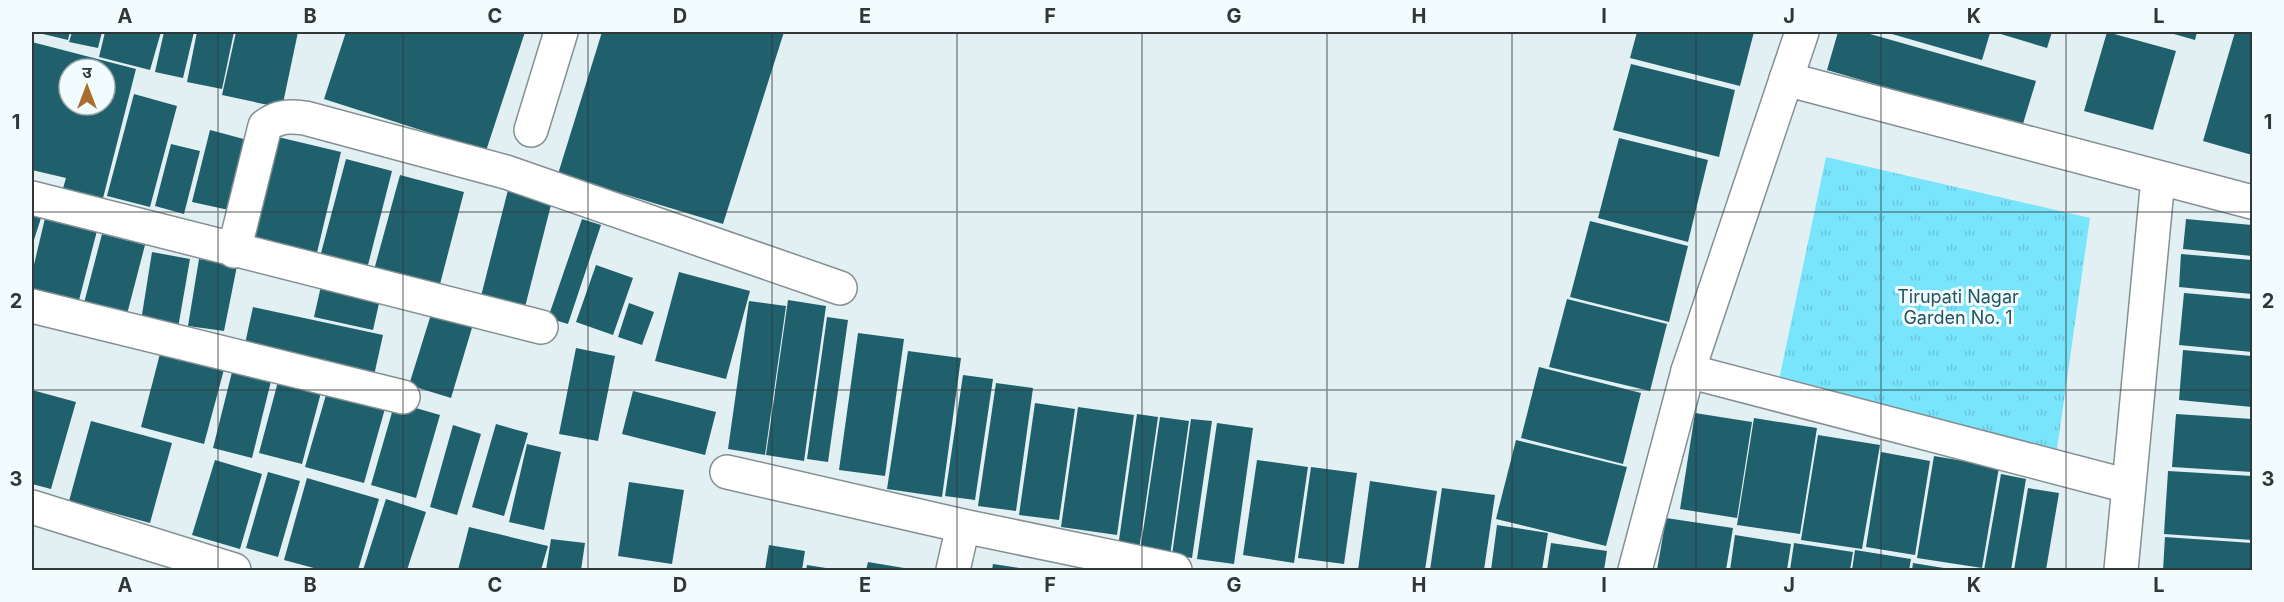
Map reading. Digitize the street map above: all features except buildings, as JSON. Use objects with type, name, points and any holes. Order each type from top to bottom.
[{"type":"street","points":[[531,130],[561,32]]},
{"type":"street","points":[[1635,570],[1688,371],[1802,32]]},
{"type":"street","points":[[1786,79],[2253,202]]},
{"type":"street","points":[[234,251],[265,126],[275,118],[289,116],[305,117],[506,172],[840,288]]},
{"type":"street","points":[[2121,570],[2158,178]]},
{"type":"street","points":[[32,198],[541,327]]},
{"type":"street","points":[[32,306],[403,397]]},
{"type":"street","points":[[1688,371],[2128,486]]},
{"type":"street","points":[[727,472],[963,526],[1174,570]]},
{"type":"street","points":[[32,507],[234,570]]},
{"type":"street","points":[[953,570],[963,526]]},
{"type":"green space","name":"Tirupati Nagar Garden No. 1","points":[[1826,157],[2090,218],[2056,456],[1779,380]]}]
